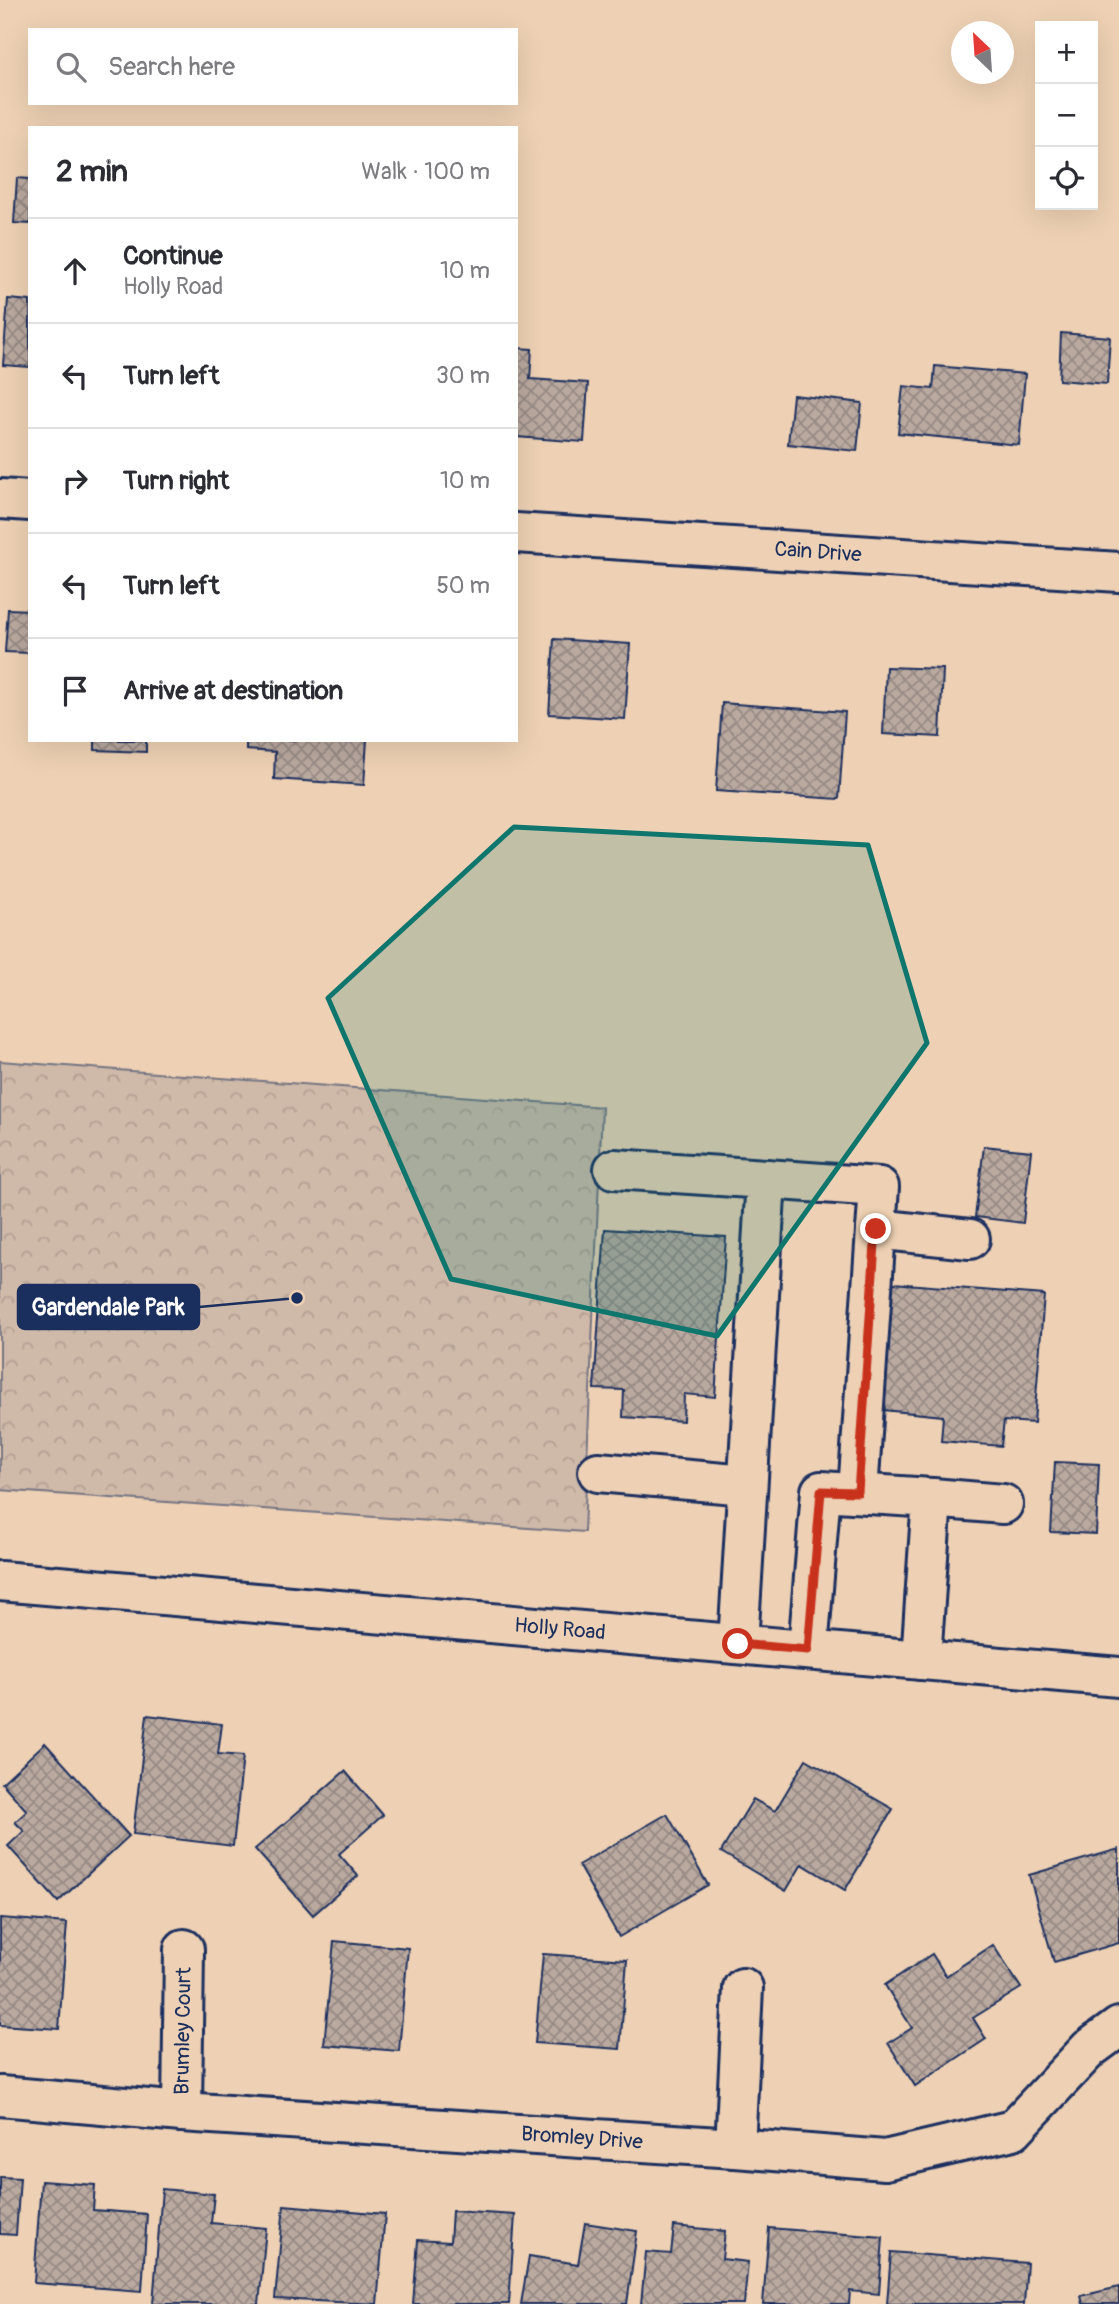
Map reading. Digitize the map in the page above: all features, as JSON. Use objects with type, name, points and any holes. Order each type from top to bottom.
[{"type":"street","points":[[0,499],[28,501]]},
{"type":"street","name":"Cain Drive","points":[[518,533],[1119,572]]},
{"type":"street","points":[[614,1169],[879,1187],[858,1492]]},
{"type":"street","points":[[738,1644],[766,1179]]},
{"type":"street","points":[[876,1229],[970,1239]]},
{"type":"street","points":[[598,1472],[747,1485]]},
{"type":"street","points":[[808,1650],[821,1491],[1003,1504]]},
{"type":"street","points":[[921,1660],[932,1498]]},
{"type":"street","name":"Holly Road","points":[[0,1581],[1119,1677]]},
{"type":"street","name":"Brumley Court","points":[[182,2112],[184,1950]]},
{"type":"street","points":[[735,2148],[743,1988]]},
{"type":"street","name":"Bromley Drive","points":[[0,2095],[182,2112],[885,2160],[1013,2130],[1089,2049],[1119,2027]]},
{"type":"highlighted area","points":[[514,827],[868,845],[927,1043],[717,1336],[451,1279],[328,998]]},
{"type":"green space","points":[[0,1061],[602,1107],[584,1532],[0,1490]]},
{"type":"building","points":[[17,178],[28,179],[28,224],[14,223]]},
{"type":"building","points":[[8,299],[28,301],[28,367],[3,365]]},
{"type":"building","points":[[1061,333],[1110,337],[1107,384],[1059,380]]},
{"type":"building","points":[[518,348],[532,349],[530,379],[588,383],[584,442],[518,437]]},
{"type":"building","points":[[935,366],[1025,374],[1019,445],[898,433],[903,386],[933,389]]},
{"type":"building","points":[[793,395],[862,403],[857,451],[788,444]]},
{"type":"building","points":[[8,609],[28,610],[28,653],[5,652]]},
{"type":"building","points":[[554,639],[630,644],[625,719],[549,714]]},
{"type":"building","points":[[886,667],[943,669],[940,737],[883,734]]},
{"type":"building","points":[[722,703],[845,712],[839,799],[716,791]]},
{"type":"building","points":[[95,742],[146,742],[146,752],[95,750]]},
{"type":"building","points":[[246,742],[367,742],[364,785],[274,779],[275,752],[246,750]]},
{"type":"building","points":[[984,1146],[1031,1151],[1023,1223],[975,1217]]},
{"type":"building","points":[[605,1229],[726,1237],[715,1397],[684,1394],[683,1421],[623,1417],[624,1390],[594,1389]]},
{"type":"building","points":[[893,1283],[1044,1295],[1034,1423],[1004,1421],[1001,1446],[941,1441],[943,1416],[883,1410]]},
{"type":"building","points":[[1055,1462],[1099,1464],[1096,1534],[1051,1532]]},
{"type":"building","points":[[147,1715],[222,1724],[218,1754],[243,1756],[233,1846],[133,1834]]},
{"type":"building","points":[[45,1743],[129,1836],[58,1902],[8,1846],[24,1831],[15,1822],[27,1811],[2,1783]]},
{"type":"building","points":[[806,1759],[893,1809],[845,1890],[802,1864],[786,1891],[721,1852],[753,1799],[775,1811]]},
{"type":"building","points":[[345,1771],[383,1815],[339,1854],[358,1876],[313,1915],[255,1849]]},
{"type":"building","points":[[667,1814],[708,1885],[619,1937],[578,1865]]},
{"type":"building","points":[[1119,1849],[1119,1943],[1054,1962],[1029,1875]]},
{"type":"building","points":[[0,1918],[67,1923],[59,2029],[0,2025]]},
{"type":"building","points":[[334,1941],[408,1948],[399,2051],[324,2045]]},
{"type":"building","points":[[993,1945],[1021,1988],[973,2018],[986,2039],[915,2086],[888,2043],[912,2028],[885,1985],[932,1954],[946,1976]]},
{"type":"building","points":[[543,1954],[627,1960],[620,2049],[535,2043]]},
{"type":"building","points":[[0,2177],[20,2178],[16,2235],[0,2234]]},
{"type":"building","points":[[41,2181],[95,2185],[93,2210],[147,2214],[142,2291],[34,2283]]},
{"type":"building","points":[[162,2189],[214,2194],[211,2223],[266,2228],[259,2304],[153,2304]]},
{"type":"building","points":[[284,2205],[385,2214],[377,2304],[275,2299]]},
{"type":"building","points":[[452,2211],[515,2215],[509,2304],[413,2304],[418,2240],[450,2242]]},
{"type":"building","points":[[585,2223],[637,2231],[627,2304],[521,2304],[529,2256],[578,2264]]},
{"type":"building","points":[[674,2226],[725,2231],[722,2259],[748,2262],[744,2304],[641,2304],[646,2252],[671,2254]]},
{"type":"building","points":[[769,2228],[883,2237],[879,2294],[850,2291],[849,2304],[763,2304]]},
{"type":"building","points":[[891,2252],[1027,2263],[1024,2304],[887,2304]]},
{"type":"building","points":[[1119,2287],[1119,2304],[1083,2304],[1081,2296]]},
{"type":"place","name":"Gardendale Park","points":[[297,1298]]},
{"type":"route","points":[[738,1644],[808,1650],[821,1491],[858,1492],[876,1229]]}]
